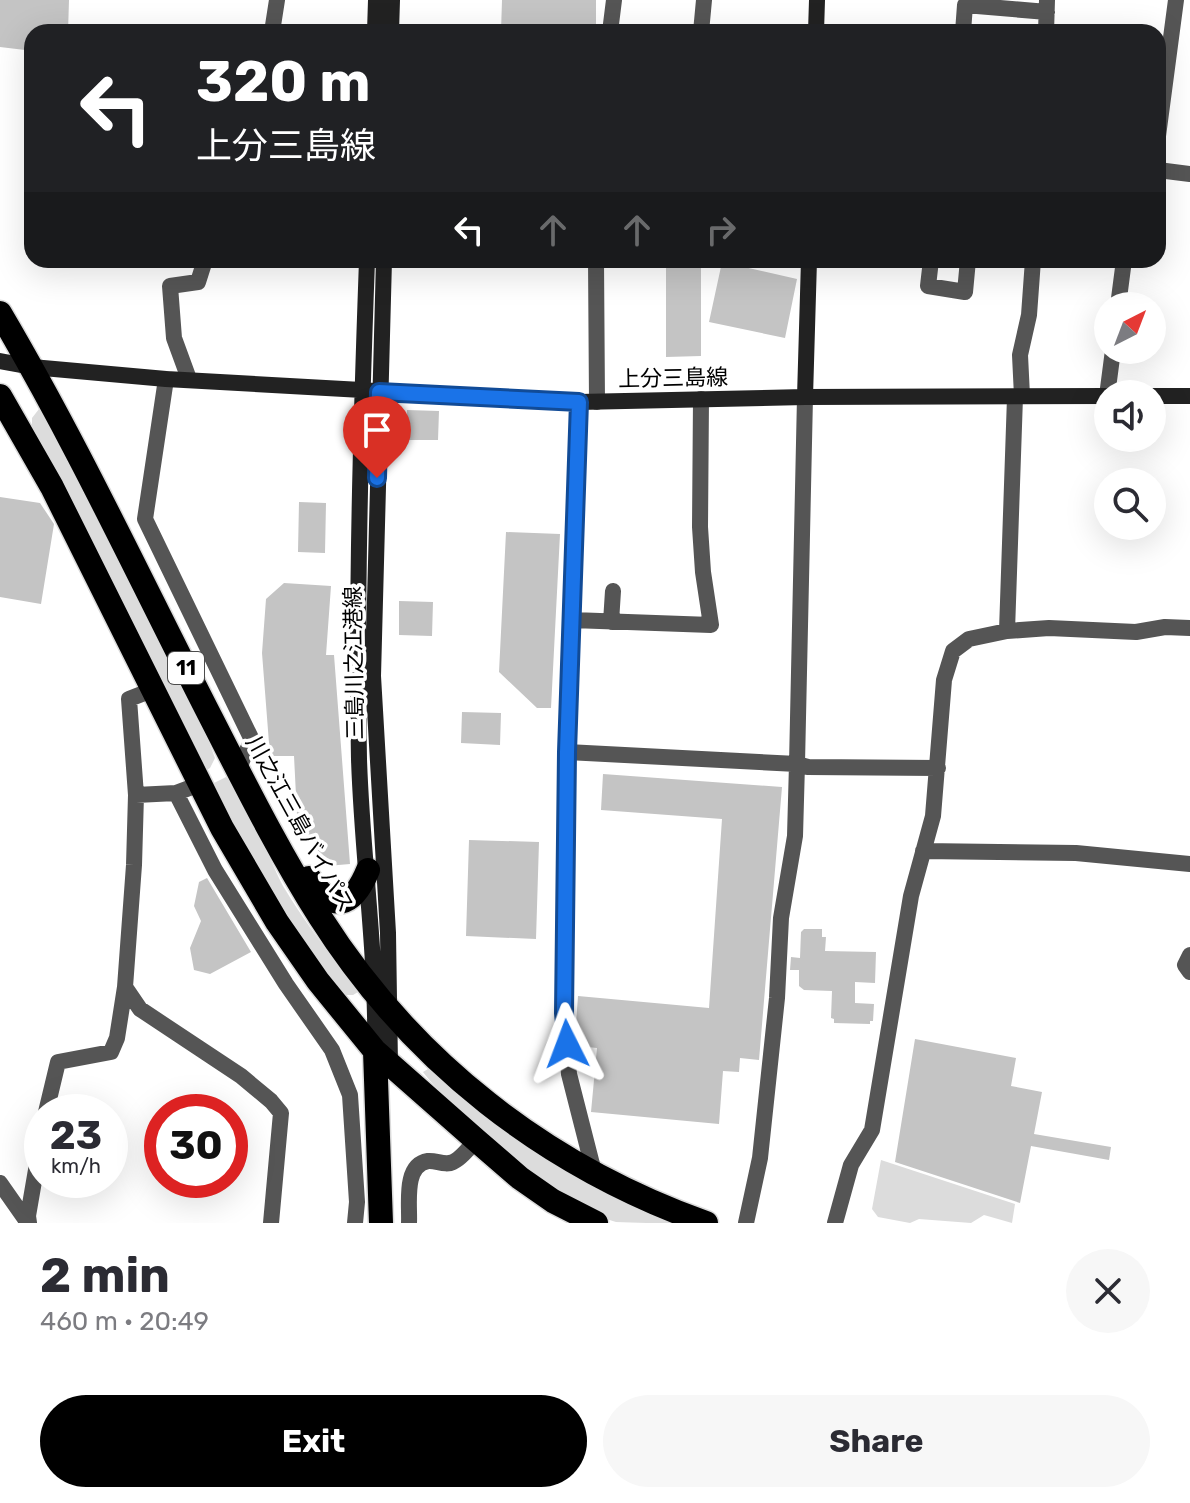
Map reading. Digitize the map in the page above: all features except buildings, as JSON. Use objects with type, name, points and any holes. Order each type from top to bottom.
[{"type":"highway","name":"川之江三島バイパス","points":[[0,313],[92,480],[238,769],[320,918],[384,1002],[424,1047],[500,1114],[595,1176],[657,1205],[706,1223]]},
{"type":"highway","name":"11","points":[[0,396],[52,487],[222,828],[277,922],[318,981],[383,1058],[476,1140],[520,1178],[553,1201],[596,1223]]},
{"type":"highway","points":[[238,769],[325,899],[334,902],[351,899],[360,890],[368,870]]},
{"type":"highway","points":[[381,1223],[383,1058]]},
{"type":"highway","points":[[383,1058],[389,1223]]},
{"type":"main road","points":[[375,24],[376,0]]},
{"type":"main road","points":[[391,24],[392,0]]},
{"type":"main road","points":[[816,24],[817,0]]},
{"type":"main road","name":"三島川之江港線","points":[[367,268],[383,1058]]},
{"type":"main road","name":"三島川之江港線","points":[[383,268],[371,392],[358,646],[360,764],[368,870],[384,1002]]},
{"type":"main road","points":[[805,397],[809,268]]},
{"type":"main road","name":"上分三島線","points":[[0,361],[32,367],[166,379],[579,402],[1094,396]]},
{"type":"main road","points":[[1166,396],[1190,396]]},
{"type":"street","points":[[273,24],[277,0]]},
{"type":"street","points":[[611,24],[614,0]]},
{"type":"street","points":[[702,24],[704,0]]},
{"type":"street","points":[[1166,76],[1176,0]]},
{"type":"street","points":[[964,24],[965,5],[1047,6]]},
{"type":"street","points":[[1166,171],[1190,174]]},
{"type":"street","points":[[189,379],[174,338],[170,286],[198,282],[202,268]]},
{"type":"street","points":[[596,268],[597,402]]},
{"type":"street","points":[[930,268],[928,286],[965,292],[967,268]]},
{"type":"street","points":[[1007,631],[1020,355],[1029,315],[1032,268]]},
{"type":"street","points":[[1120,292],[1123,268]]},
{"type":"street","points":[[166,379],[145,519],[252,740],[238,769]]},
{"type":"street","points":[[746,1223],[760,1158],[777,998],[781,918],[795,836],[805,397]]},
{"type":"street","points":[[572,620],[711,625],[700,527],[701,399]]},
{"type":"street","points":[[579,402],[567,752],[564,1013],[569,1074],[595,1176]]},
{"type":"street","points":[[611,622],[613,591]]},
{"type":"street","points":[[835,1223],[851,1165],[872,1130],[911,896],[933,816],[944,680],[953,651],[969,639],[1007,631],[1049,628],[1136,632],[1165,627],[1190,628]]},
{"type":"street","points":[[50,1094],[58,1062],[111,1052],[117,1038],[125,987],[134,865],[136,795],[129,699],[152,690]]},
{"type":"street","points":[[567,752],[808,767],[938,768]]},
{"type":"street","points":[[136,795],[176,793],[200,784]]},
{"type":"street","points":[[176,793],[215,870],[286,984],[332,1050],[350,1095],[357,1202],[355,1223]]},
{"type":"street","points":[[923,851],[1076,853],[1190,864]]},
{"type":"street","points":[[1190,955],[1185,965],[1190,972]]},
{"type":"street","points":[[125,987],[140,1009],[241,1076],[281,1113],[271,1223]]},
{"type":"street","points":[[409,1223],[410,1180],[414,1169],[422,1162],[432,1160],[444,1164],[455,1162],[476,1140]]},
{"type":"street","points":[[0,1183],[28,1223]]},
{"type":"street","points":[[28,1223],[31,1198]]},
{"type":"shaded area","points":[[39,409],[46,410],[119,552],[206,734],[215,758],[210,768],[203,772],[32,426],[32,418]]},
{"type":"shaded area","points":[[226,777],[243,800],[283,886],[358,992],[353,995],[345,995],[336,988],[275,901],[248,855],[214,783]]},
{"type":"shaded area","points":[[433,1069],[678,1223],[616,1222],[571,1199],[513,1157],[459,1110],[423,1072]]},
{"type":"shaded area","points":[[881,1160],[1015,1204],[1012,1223],[984,1215],[971,1223],[919,1219],[910,1223],[878,1217],[872,1209]]},
{"type":"route","points":[[377,478],[379,392],[579,402],[567,752],[564,1013],[567,1044]]}]
